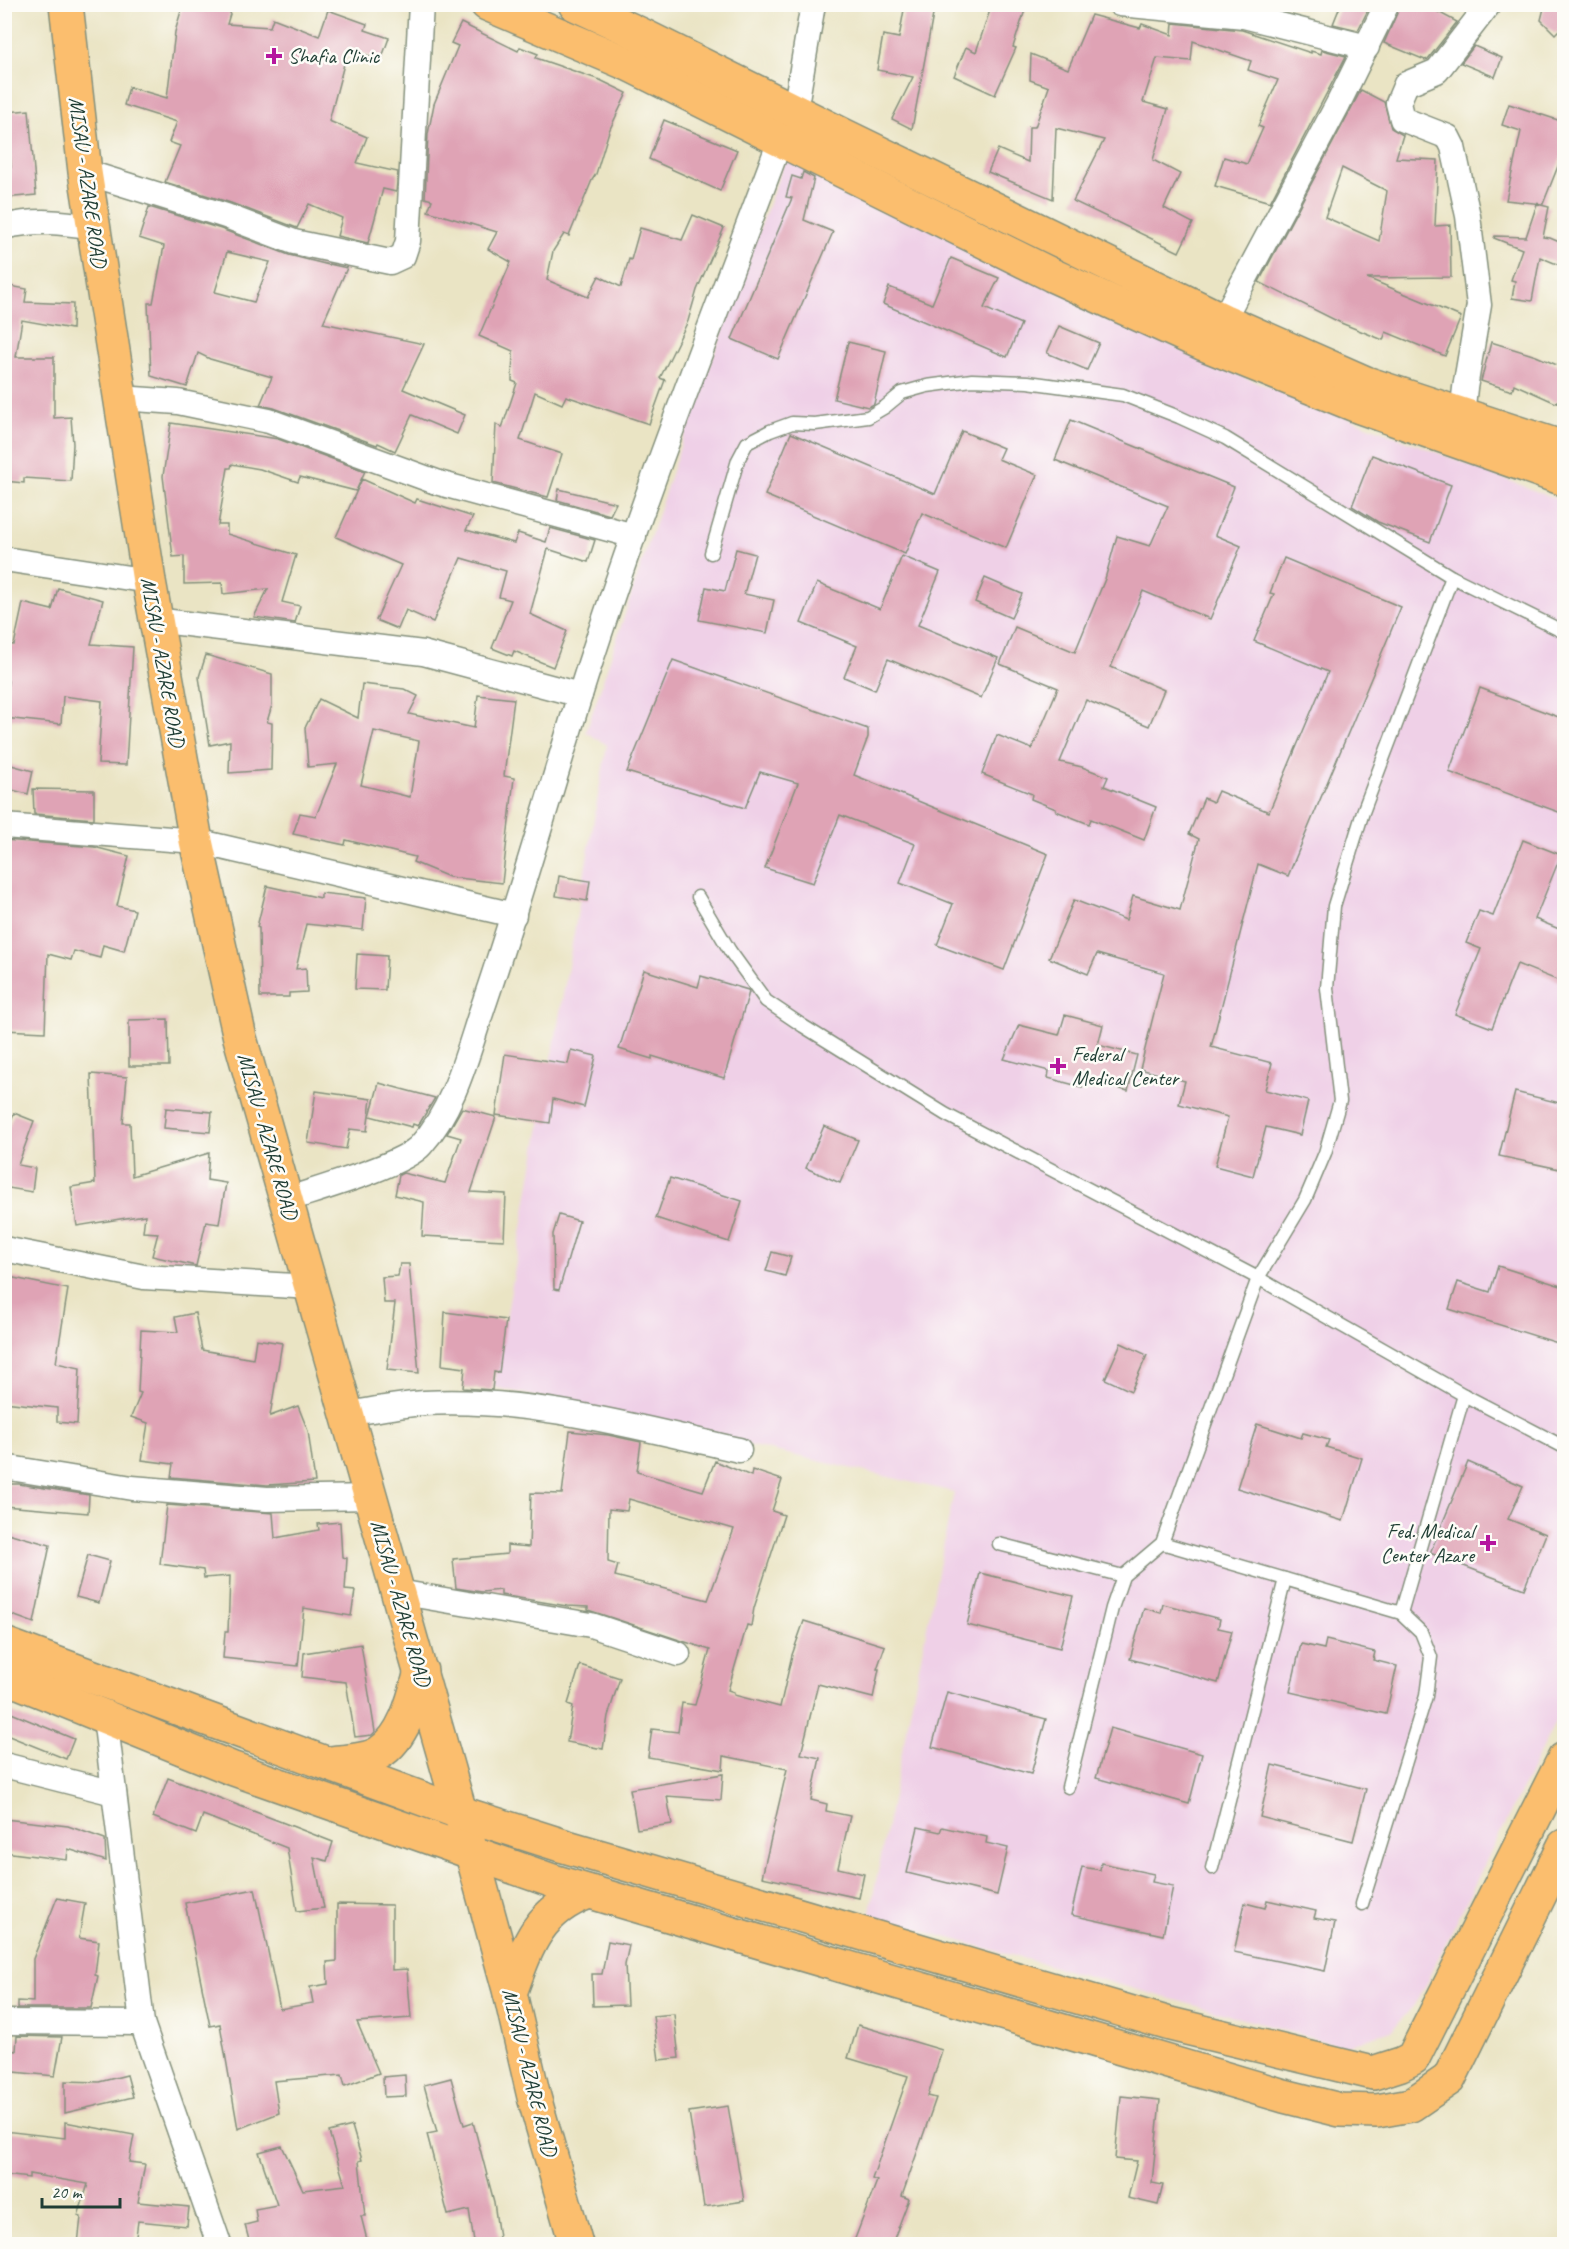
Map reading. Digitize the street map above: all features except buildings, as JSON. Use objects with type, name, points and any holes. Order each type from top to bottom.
[{"type":"main road","name":"MISAU - AZARE ROAD","points":[[66,4],[85,172],[149,581],[196,841],[240,1038],[461,1813],[510,1993],[534,2097],[576,2244]]},
{"type":"main road","points":[[487,4],[628,64],[1052,275],[1204,344],[1360,406],[1564,479]]},
{"type":"main road","points":[[576,4],[642,34],[1223,320],[1366,382],[1564,448]]},
{"type":"main road","points":[[4,1644],[461,1813],[564,1846],[1170,2024],[1373,2073],[1413,2058]]},
{"type":"main road","points":[[326,1763],[378,1754],[392,1742],[413,1701],[420,1671]]},
{"type":"main road","points":[[4,1676],[231,1768],[472,1854],[589,1892],[1284,2096],[1340,2110],[1377,2111],[1411,2105],[1449,2079],[1564,1846]]},
{"type":"main road","points":[[1411,2105],[1413,2058],[1564,1759]]},
{"type":"main road","points":[[510,1993],[535,1932],[552,1912],[569,1899],[589,1892]]},
{"type":"street","points":[[85,172],[226,216],[294,242],[390,262],[403,256],[408,241],[421,4]]},
{"type":"street","points":[[795,111],[813,4]]},
{"type":"street","points":[[1120,4],[1244,16],[1367,47]]},
{"type":"street","points":[[1223,320],[1367,47],[1387,4]]},
{"type":"street","points":[[1462,415],[1479,304],[1467,216],[1453,147],[1448,137],[1402,119],[1398,103],[1406,84],[1437,71],[1489,4]]},
{"type":"street","points":[[286,1200],[393,1163],[419,1148],[437,1124],[456,1085],[514,915],[580,695],[634,536],[780,141]]},
{"type":"street","points":[[4,227],[23,222],[43,221],[93,227]]},
{"type":"street","points":[[120,398],[178,402],[269,421],[439,483],[634,536]]},
{"type":"street","points":[[4,559],[149,581]]},
{"type":"street","points":[[156,620],[423,653],[580,695]]},
{"type":"street","points":[[4,826],[196,841],[514,915]]},
{"type":"street","points":[[4,1249],[144,1277],[311,1287]]},
{"type":"street","points":[[347,1414],[424,1403],[510,1406],[615,1423],[739,1450]]},
{"type":"street","points":[[4,1467],[132,1488],[267,1499],[371,1497]]},
{"type":"street","points":[[398,1592],[580,1623],[678,1654]]},
{"type":"street","points":[[105,1717],[142,2023],[219,2244]]},
{"type":"street","points":[[4,1765],[114,1793]]},
{"type":"street","points":[[4,2022],[142,2023]]},
{"type":"lane","points":[[711,553],[738,460],[747,443],[792,423],[815,424],[868,417],[902,393],[927,386],[972,380],[1028,382],[1123,395],[1225,438],[1452,577],[1564,632]]},
{"type":"lane","points":[[1068,1787],[1112,1608],[1123,1576],[1162,1543],[1258,1278],[1305,1200],[1325,1153],[1340,1101],[1327,988],[1334,906],[1363,812],[1452,577]]},
{"type":"lane","points":[[698,897],[730,951],[766,1000],[803,1026],[945,1114],[1258,1278],[1464,1395],[1564,1447]]},
{"type":"lane","points":[[1401,1613],[1464,1395]]},
{"type":"lane","points":[[1162,1543],[1401,1613],[1421,1632],[1431,1657],[1426,1696],[1362,1904]]},
{"type":"lane","points":[[999,1544],[1123,1576]]},
{"type":"lane","points":[[1212,1868],[1285,1579]]},
{"type":"shaded area","name":"Federal Medical Center","points":[[786,157],[1215,366],[1564,502],[1564,1704],[1416,2003],[1393,2029],[1345,2047],[869,1916],[954,1492],[494,1387],[607,745],[586,732],[679,450]]},
{"type":"place","name":"Shafia Clinic","points":[[274,56]]},
{"type":"place","name":"Federal Medical Center","points":[[1058,1066]]},
{"type":"place","name":"Fed. Medical Center Azare","points":[[1488,1543]]}]
